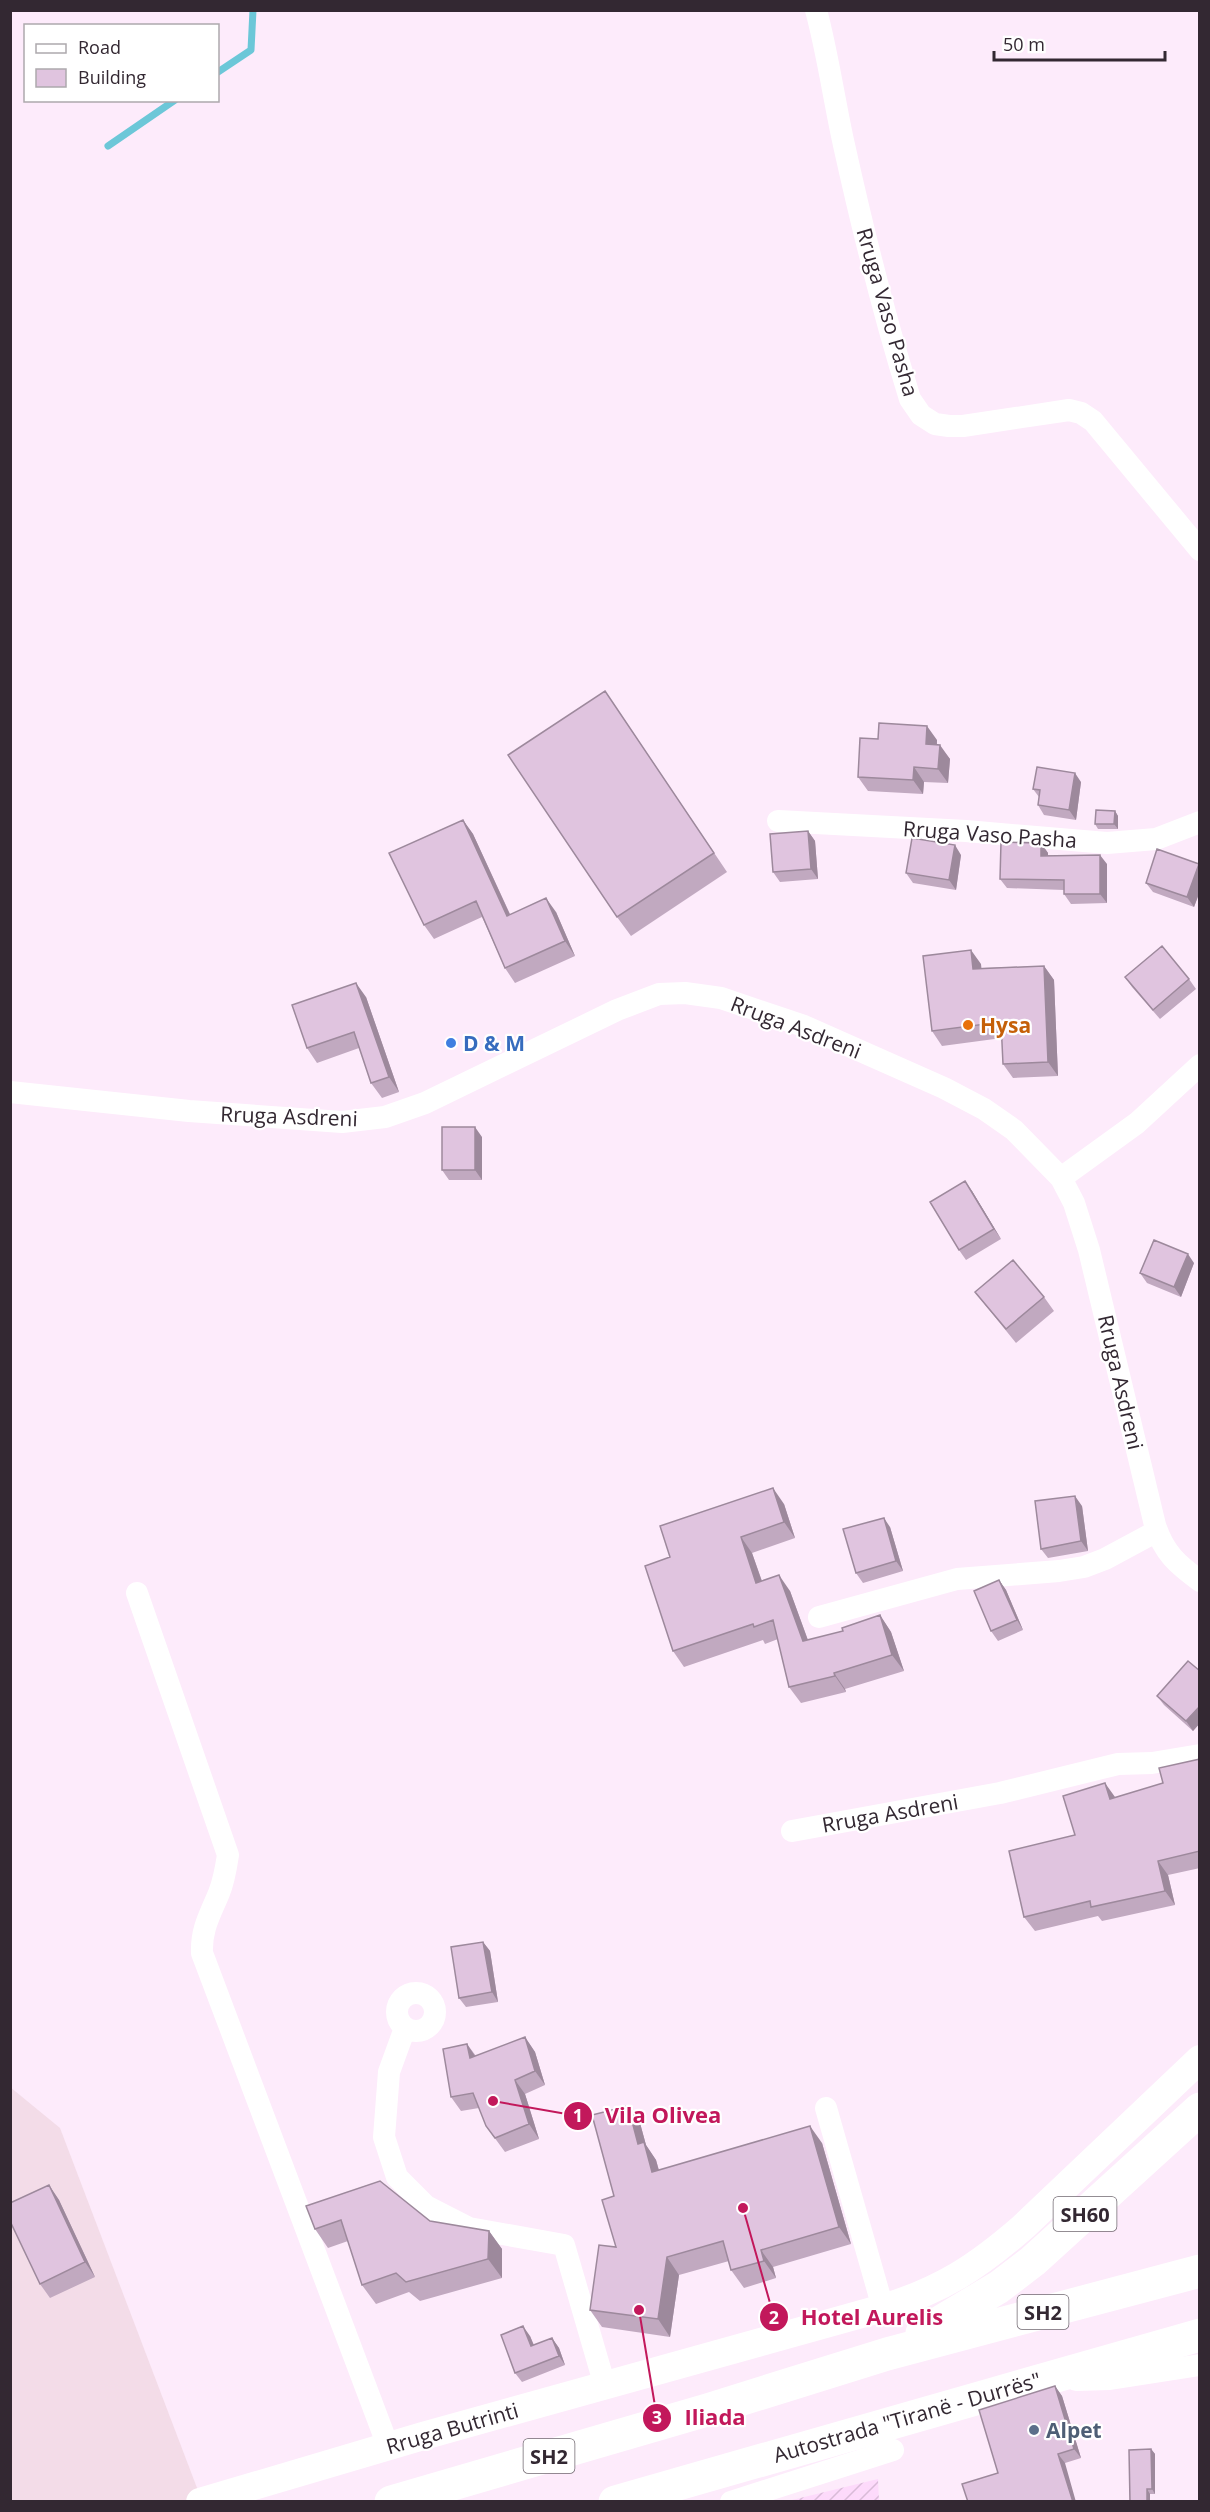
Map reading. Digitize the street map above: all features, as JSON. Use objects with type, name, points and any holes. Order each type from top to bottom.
[{"type":"highway","name":"SH60","points":[[953,2297],[999,2287],[1033,2261],[1200,2109]]},
{"type":"highway","name":"SH2","points":[[391,2502],[707,2410],[887,2354],[1200,2271]]},
{"type":"highway","points":[[887,2354],[953,2297]]},
{"type":"highway","name":"Autostrada \"Tiranë - Durrës\"","points":[[615,2502],[824,2440],[1200,2335]]},
{"type":"main road","name":"Rruga Butrinti","points":[[200,2502],[388,2446],[883,2308],[953,2297],[998,2249],[1200,2060]]},
{"type":"street","name":"Rruga Vaso Pasha","points":[[816,10],[828,55],[843,142],[866,244],[910,399],[921,416],[935,424],[963,426],[1069,410],[1081,413],[1103,433],[1200,550]]},
{"type":"street","name":"Rruga Vaso Pasha","points":[[778,821],[966,831],[1107,843],[1156,839],[1200,822]]},
{"type":"street","name":"Rruga Asdreni","points":[[10,1092],[189,1111],[342,1122],[385,1118],[425,1103],[617,1010],[659,994],[685,993],[721,998],[804,1026],[944,1088],[984,1109],[1014,1130],[1061,1178],[1074,1203],[1089,1251],[1161,1544],[1174,1561],[1200,1581]]},
{"type":"street","points":[[1061,1178],[1137,1123],[1200,1065]]},
{"type":"street","points":[[819,1617],[957,1579],[988,1575],[1028,1575],[1084,1567],[1105,1559],[1157,1532]]},
{"type":"street","points":[[137,1593],[228,1855],[219,1892],[201,1937],[202,1953],[388,2446]]},
{"type":"street","name":"Rruga Asdreni","points":[[792,1831],[1000,1793],[1118,1764],[1152,1763],[1200,1755]]},
{"type":"street","points":[[405,2028],[389,2072],[384,2137],[397,2177],[426,2206],[469,2228],[564,2245],[605,2386]]},
{"type":"street","points":[[826,2108],[883,2308]]},
{"type":"street","points":[[1038,2380],[1110,2379],[1200,2365]]},
{"type":"street","points":[[731,2502],[893,2450]]},
{"type":"shaded area","points":[[10,2087],[60,2128],[202,2501],[11,2501]]},
{"type":"shaded area","points":[[878,2479],[879,2501],[792,2501],[792,2500]]},
{"type":"building","points":[[605,691],[714,853],[617,917],[508,755]]},
{"type":"building","points":[[879,723],[927,726],[926,744],[940,745],[938,769],[914,767],[913,780],[858,777],[860,738],[878,739]]},
{"type":"building","points":[[1037,767],[1075,773],[1069,810],[1038,805],[1040,790],[1033,789]]},
{"type":"building","points":[[1096,810],[1115,811],[1114,824],[1095,824]]},
{"type":"building","points":[[463,820],[507,916],[546,898],[565,941],[505,968],[476,901],[424,925],[389,853]]},
{"type":"building","points":[[808,831],[811,869],[773,872],[770,834]]},
{"type":"building","points":[[912,838],[955,845],[949,880],[906,873]]},
{"type":"building","points":[[1001,842],[1041,843],[1041,856],[1100,855],[1100,894],[1064,894],[1064,880],[1000,879]]},
{"type":"building","points":[[1157,849],[1199,864],[1187,897],[1146,883]]},
{"type":"building","points":[[1162,946],[1189,979],[1153,1010],[1125,977]]},
{"type":"building","points":[[971,950],[973,969],[1044,966],[1048,1062],[1003,1064],[1001,1022],[932,1031],[923,956]]},
{"type":"building","points":[[356,983],[389,1077],[371,1083],[354,1032],[307,1048],[292,1005]]},
{"type":"building","points":[[442,1127],[475,1127],[475,1170],[442,1170]]},
{"type":"building","points":[[965,1181],[994,1229],[959,1250],[930,1202]]},
{"type":"building","points":[[1154,1240],[1188,1254],[1174,1287],[1140,1273]]},
{"type":"building","points":[[1013,1260],[1044,1297],[1006,1329],[975,1292]]},
{"type":"building","points":[[773,1488],[784,1522],[741,1537],[756,1583],[779,1575],[803,1641],[843,1631],[842,1628],[880,1615],[892,1655],[834,1673],[835,1676],[789,1687],[773,1620],[754,1627],[753,1624],[673,1651],[645,1566],[670,1557],[660,1526]]},
{"type":"building","points":[[1075,1496],[1081,1541],[1041,1549],[1035,1501]]},
{"type":"building","points":[[884,1518],[896,1561],[856,1573],[843,1529]]},
{"type":"building","points":[[999,1580],[1017,1620],[991,1631],[974,1591]]},
{"type":"building","points":[[1188,1661],[1200,1671],[1200,1706],[1186,1721],[1157,1696]]},
{"type":"building","points":[[1200,1759],[1200,1851],[1158,1861],[1165,1891],[1091,1907],[1090,1901],[1024,1917],[1009,1851],[1075,1835],[1063,1796],[1105,1783],[1110,1799],[1163,1783],[1159,1768]]},
{"type":"building","points":[[483,1942],[492,1992],[459,1998],[451,1947]]},
{"type":"building","points":[[525,2037],[535,2071],[515,2080],[529,2124],[495,2138],[486,2126],[473,2093],[451,2097],[443,2049],[467,2044],[470,2058]]},
{"type":"building","points":[[628,2106],[638,2144],[644,2142],[652,2172],[810,2126],[839,2227],[761,2250],[764,2261],[731,2270],[723,2241],[667,2257],[658,2319],[590,2310],[599,2245],[616,2247],[602,2200],[614,2196],[592,2115]]},
{"type":"building","points":[[380,2181],[430,2221],[489,2231],[488,2259],[406,2282],[396,2273],[362,2285],[341,2220],[315,2229],[306,2206]]},
{"type":"building","points":[[49,2185],[85,2262],[40,2284],[10,2221],[10,2203]]},
{"type":"building","points":[[523,2326],[531,2346],[552,2338],[559,2356],[515,2373],[501,2335]]},
{"type":"building","points":[[1055,2386],[1074,2449],[1058,2454],[1073,2502],[968,2502],[962,2484],[998,2473],[979,2410]]},
{"type":"building","points":[[1151,2449],[1152,2489],[1147,2489],[1147,2502],[1130,2502],[1129,2450]]},
{"type":"waterway","points":[[219,71],[251,50],[253,10]]},
{"type":"waterway","points":[[108,146],[172,102]]},
{"type":"place","name":"Hysa","points":[[968,1025]]},
{"type":"place","name":"D & M","points":[[451,1043]]},
{"type":"place","name":"Vila Olivea","points":[[493,2101]]},
{"type":"place","name":"Hotel Aurelis","points":[[743,2208]]},
{"type":"place","name":"Iliada","points":[[639,2310]]},
{"type":"place","name":"Alpet","points":[[1034,2430]]}]
